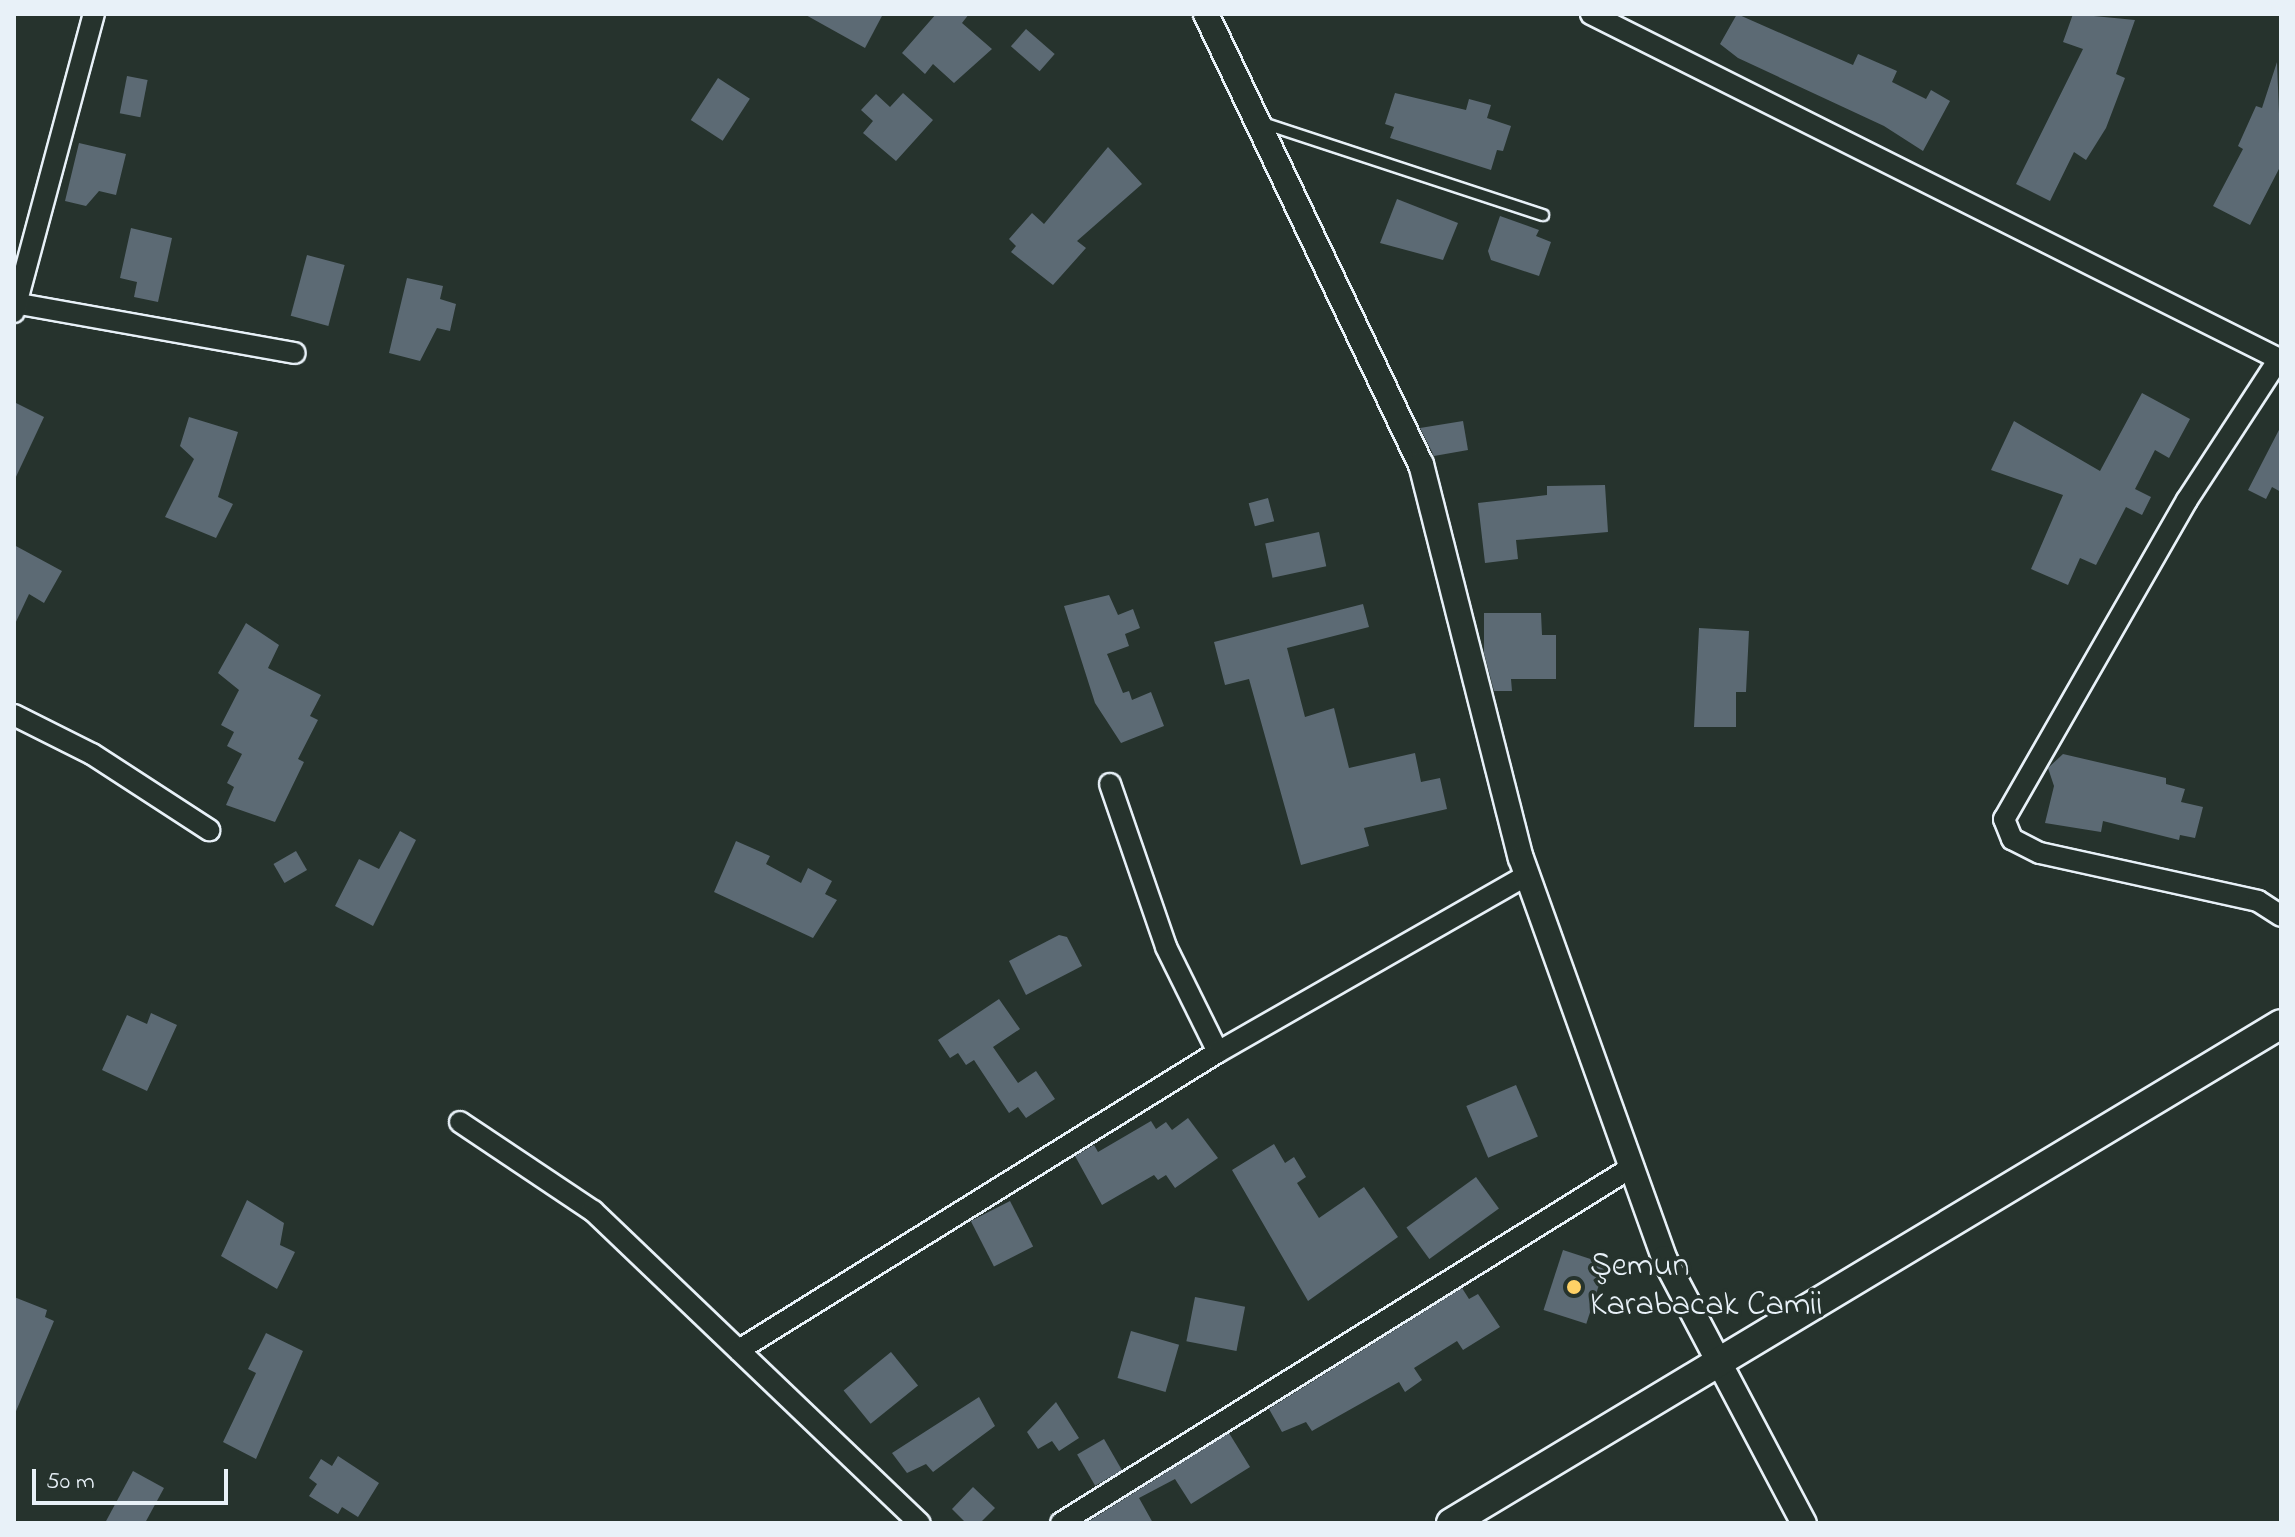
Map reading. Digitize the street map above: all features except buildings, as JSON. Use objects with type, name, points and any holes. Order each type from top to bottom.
[{"type":"main road","points":[[1451,1523],[1722,1365],[2281,1024]]},
{"type":"street","points":[[94,14],[15,306],[295,353]]},
{"type":"street","points":[[1206,14],[1421,464],[1527,875],[1664,1258],[1804,1523]]},
{"type":"street","points":[[1591,14],[2280,362],[2187,500],[2004,819],[2012,839],[2040,853],[2258,901],[2281,916]]},
{"type":"street","points":[[14,715],[92,754],[209,830]]},
{"type":"street","points":[[1110,784],[1166,947],[1218,1052]]},
{"type":"street","points":[[739,1350],[1218,1052],[1527,875]]},
{"type":"street","points":[[460,1122],[593,1211],[920,1523]]},
{"type":"street","points":[[1061,1523],[1632,1167]]},
{"type":"lane","points":[[1257,121],[1543,215]]},
{"type":"place","name":"Şemun Karabacak Camii","points":[[1574,1287]]}]
